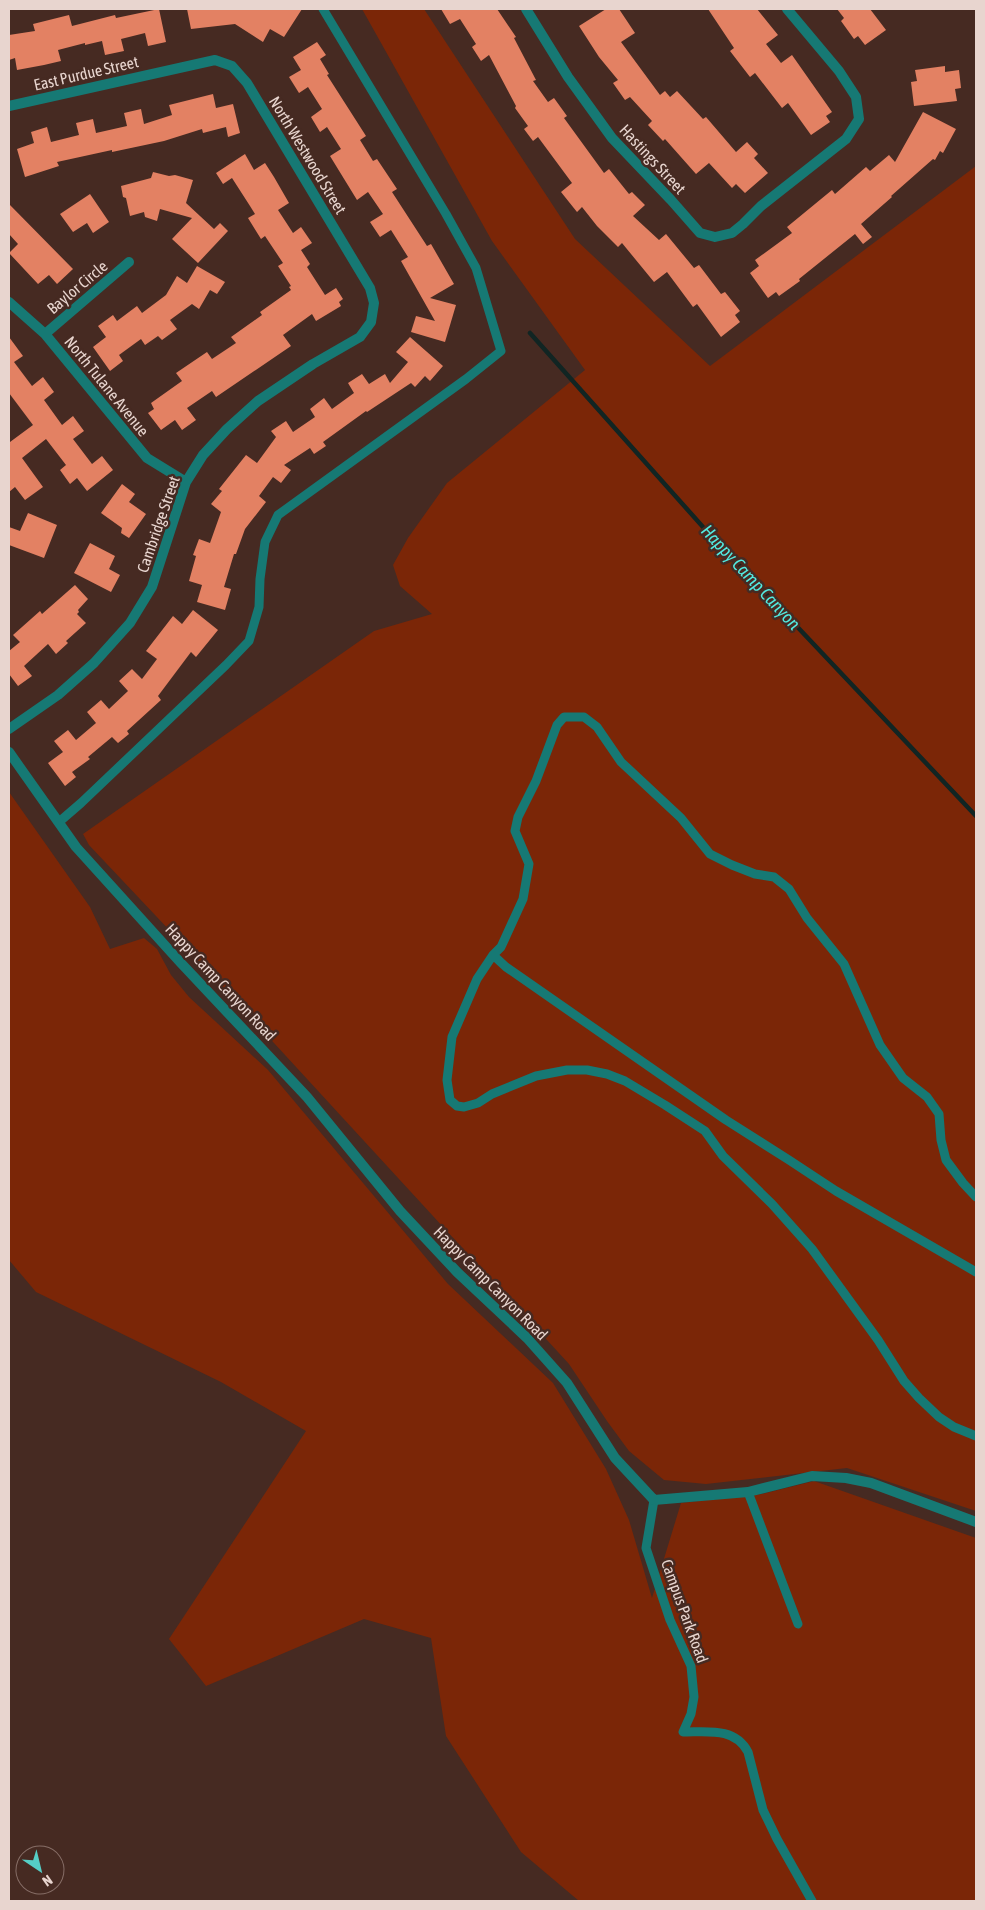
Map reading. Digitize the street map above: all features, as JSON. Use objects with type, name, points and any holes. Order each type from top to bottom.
[{"type":"street","name":"Hastings Street","points":[[526,9],[568,77],[612,138],[700,233],[714,237],[732,233],[791,181],[846,139],[859,119],[856,97],[839,71],[787,9]]},
{"type":"street","name":"North Westwood Street","points":[[170,70],[216,60],[232,66],[247,83],[370,288],[374,303],[371,322]]},
{"type":"street","name":"East Purdue Street","points":[[9,106],[170,70]]},
{"type":"street","name":"Baylor Circle","points":[[44,334],[129,262]]},
{"type":"street","name":"North Tulane Avenue","points":[[9,302],[44,334],[146,458],[186,482]]},
{"type":"street","name":"Cambridge Street","points":[[9,729],[58,695],[80,676],[130,623],[152,587],[186,482],[204,456],[228,429],[258,401],[313,364],[360,337],[371,322]]},
{"type":"street","name":"Happy Camp Canyon Road","points":[[9,752],[76,847],[180,962],[307,1097],[400,1211],[457,1272],[527,1338],[567,1383],[615,1458],[654,1500]]},
{"type":"street","points":[[654,1500],[748,1492],[812,1476],[846,1478],[871,1483],[976,1522]]},
{"type":"lane","points":[[59,822],[82,803],[249,641],[259,607],[260,579],[265,542],[278,514],[501,352],[476,268],[446,214],[323,9]]},
{"type":"lane","points":[[976,1197],[946,1160],[940,1140],[939,1114],[927,1097],[903,1078],[880,1045],[844,964],[807,918],[788,889],[774,877],[755,874],[710,854],[681,818],[621,762],[597,727],[584,717],[564,717],[557,725],[536,781],[518,817],[516,831],[530,864],[523,899],[501,947],[493,955],[477,979],[452,1037],[447,1080],[450,1100],[457,1106],[464,1107],[478,1103],[492,1094],[536,1076],[576,1070],[607,1074],[665,1104],[705,1131],[723,1156],[796,1231],[826,1267],[878,1340],[904,1381],[919,1398],[939,1418],[954,1427],[976,1436]]},
{"type":"lane","points":[[493,955],[506,967],[726,1120],[836,1191],[976,1272]]},
{"type":"lane","points":[[748,1492],[798,1624]]},
{"type":"lane","name":"Campus Park Road","points":[[654,1500],[646,1548],[670,1620],[691,1666],[694,1697],[691,1714],[683,1732],[731,1734],[744,1745],[748,1752],[763,1810],[776,1839],[812,1901]]},
{"type":"shaded area","points":[[362,9],[424,9],[575,239],[710,366],[976,166],[976,1511],[847,1468],[706,1484],[664,1480],[629,1451],[569,1364],[206,969],[89,845],[83,834],[374,631],[432,614],[400,586],[393,565],[408,538],[447,483],[585,370],[492,241]]},
{"type":"shaded area","points":[[9,792],[90,907],[110,949],[144,938],[157,949],[171,975],[189,997],[268,1070],[448,1284],[553,1383],[606,1469],[629,1520],[652,1598],[681,1503],[762,1494],[814,1481],[976,1538],[976,1901],[579,1901],[521,1852],[446,1736],[431,1638],[364,1619],[206,1686],[169,1639],[306,1431],[221,1382],[36,1292],[9,1260]]},
{"type":"building","points":[[159,9],[166,42],[148,46],[145,33],[121,39],[124,51],[105,55],[102,41],[58,50],[61,61],[44,65],[17,70],[15,58],[9,60],[9,35],[35,31],[33,24],[69,15],[72,26],[115,15],[116,18]]},
{"type":"building","points":[[187,9],[302,9],[284,37],[270,29],[263,42],[235,24],[191,29]]},
{"type":"building","points":[[441,9],[497,9],[516,37],[514,38],[536,80],[533,81],[548,102],[554,98],[567,116],[564,118],[604,173],[609,169],[629,194],[632,192],[645,205],[633,216],[659,240],[666,234],[694,268],[699,265],[721,294],[725,292],[740,311],[735,315],[740,322],[721,337],[697,304],[693,307],[667,272],[654,282],[622,243],[618,247],[597,226],[582,207],[577,212],[561,192],[572,183],[538,137],[533,141],[524,129],[528,126],[515,108],[516,106],[489,55],[481,61],[472,47],[476,44],[460,19],[450,24]]},
{"type":"building","points":[[606,9],[619,9],[635,33],[621,42],[660,95],[665,91],[670,97],[677,91],[703,119],[706,117],[736,152],[747,142],[758,154],[754,158],[768,173],[745,193],[736,184],[732,188],[709,163],[696,174],[665,139],[663,141],[648,125],[652,121],[630,97],[625,100],[613,83],[618,80],[599,57],[579,26]]},
{"type":"building","points":[[708,9],[757,9],[778,35],[766,44],[781,63],[792,55],[832,112],[826,116],[830,122],[811,135],[788,103],[782,108],[755,73],[750,77],[730,51],[734,48]]},
{"type":"building","points":[[837,9],[870,9],[886,30],[865,45],[858,36],[854,39],[841,21],[844,18]]},
{"type":"building","points":[[317,42],[326,55],[320,59],[329,74],[327,75],[366,136],[360,140],[373,161],[377,159],[397,189],[392,192],[427,246],[431,244],[454,284],[430,298],[456,305],[445,342],[411,332],[416,316],[435,321],[401,261],[408,257],[391,230],[380,237],[370,222],[383,214],[368,192],[357,200],[330,156],[341,149],[327,127],[320,132],[311,117],[322,109],[308,87],[299,93],[289,77],[301,70],[293,57]]},
{"type":"building","points":[[945,66],[945,72],[959,70],[961,88],[955,89],[957,101],[914,106],[911,82],[917,81],[915,70]]},
{"type":"building","points":[[213,94],[216,108],[233,104],[240,133],[228,137],[226,127],[203,133],[202,129],[164,141],[57,162],[59,166],[25,177],[17,149],[34,143],[31,132],[47,127],[51,142],[79,135],[76,123],[93,119],[96,133],[127,126],[124,113],[141,109],[144,124],[172,115],[169,105]]},
{"type":"building","points":[[923,112],[956,129],[943,153],[940,151],[935,160],[933,159],[861,224],[872,237],[863,244],[855,234],[799,279],[800,281],[779,296],[776,292],[768,298],[750,273],[759,266],[755,260],[792,233],[787,227],[832,190],[835,194],[866,167],[870,171],[889,155],[895,162]]},
{"type":"building","points":[[245,154],[254,170],[265,163],[274,177],[289,203],[278,210],[293,233],[301,227],[312,243],[301,250],[310,264],[307,267],[325,295],[336,288],[343,299],[339,302],[341,306],[316,321],[312,314],[283,335],[291,346],[216,397],[212,391],[187,408],[196,420],[182,430],[175,420],[161,430],[148,413],[154,409],[151,403],[182,381],[176,373],[207,352],[212,359],[236,343],[231,337],[262,315],[260,312],[291,290],[289,287],[291,286],[278,266],[283,263],[265,236],[261,239],[248,218],[255,214],[250,206],[232,178],[223,184],[216,173]]},
{"type":"building","points":[[153,172],[193,180],[186,203],[214,229],[220,223],[228,231],[198,263],[172,239],[192,218],[160,209],[157,221],[145,217],[144,212],[130,216],[121,186],[151,178]]},
{"type":"building","points":[[90,194],[109,222],[93,233],[87,223],[73,232],[60,214]]},
{"type":"building","points":[[9,204],[73,269],[57,284],[49,275],[38,284],[9,253],[18,244],[9,234]]},
{"type":"building","points":[[197,266],[225,282],[217,294],[210,290],[199,309],[192,304],[170,320],[177,329],[162,340],[158,336],[145,345],[141,339],[119,355],[123,361],[110,371],[93,347],[106,337],[98,326],[113,315],[117,321],[137,306],[142,313],[166,295],[177,276],[187,283]]},
{"type":"building","points":[[9,337],[23,356],[14,362],[32,386],[43,377],[54,392],[44,400],[62,425],[73,416],[84,431],[73,439],[92,464],[102,456],[113,470],[87,491],[77,478],[70,484],[60,470],[66,465],[46,439],[22,458],[43,487],[25,500],[15,487],[9,492],[9,440],[10,442],[33,425],[9,393]]},
{"type":"building","points":[[410,337],[443,366],[430,381],[425,376],[415,387],[411,383],[366,411],[323,442],[326,446],[314,454],[310,448],[284,465],[291,470],[281,483],[273,477],[259,496],[266,502],[245,529],[236,554],[234,554],[224,587],[231,589],[225,610],[197,602],[202,585],[189,581],[196,556],[193,555],[199,539],[210,543],[221,512],[211,504],[222,491],[219,489],[246,455],[257,463],[276,437],[271,431],[286,421],[293,432],[315,417],[310,409],[324,398],[332,409],[354,393],[348,383],[362,374],[369,384],[385,374],[390,383],[408,362],[396,352]]},
{"type":"building","points":[[122,484],[135,494],[129,502],[146,514],[129,538],[121,533],[122,528],[101,513]]},
{"type":"building","points":[[28,513],[57,525],[44,558],[9,545],[9,527],[20,531]]},
{"type":"building","points":[[90,543],[115,556],[109,569],[120,575],[111,592],[74,573]]},
{"type":"building","points":[[75,585],[88,599],[78,610],[77,614],[86,623],[66,641],[68,643],[56,654],[48,644],[24,666],[32,676],[18,686],[9,674],[9,651],[20,642],[13,635],[40,611],[42,614]]},
{"type":"building","points":[[193,610],[218,630],[196,657],[191,652],[158,696],[161,700],[127,731],[129,734],[118,743],[112,737],[88,757],[90,759],[72,772],[76,777],[65,786],[48,763],[63,752],[54,741],[68,730],[76,740],[96,723],[87,712],[101,700],[109,709],[128,691],[119,681],[132,669],[142,679],[157,659],[146,651],[173,616],[182,624]]},
{"type":"waterway","name":"Happy Camp Canyon","points":[[530,333],[703,527],[976,816]]}]
